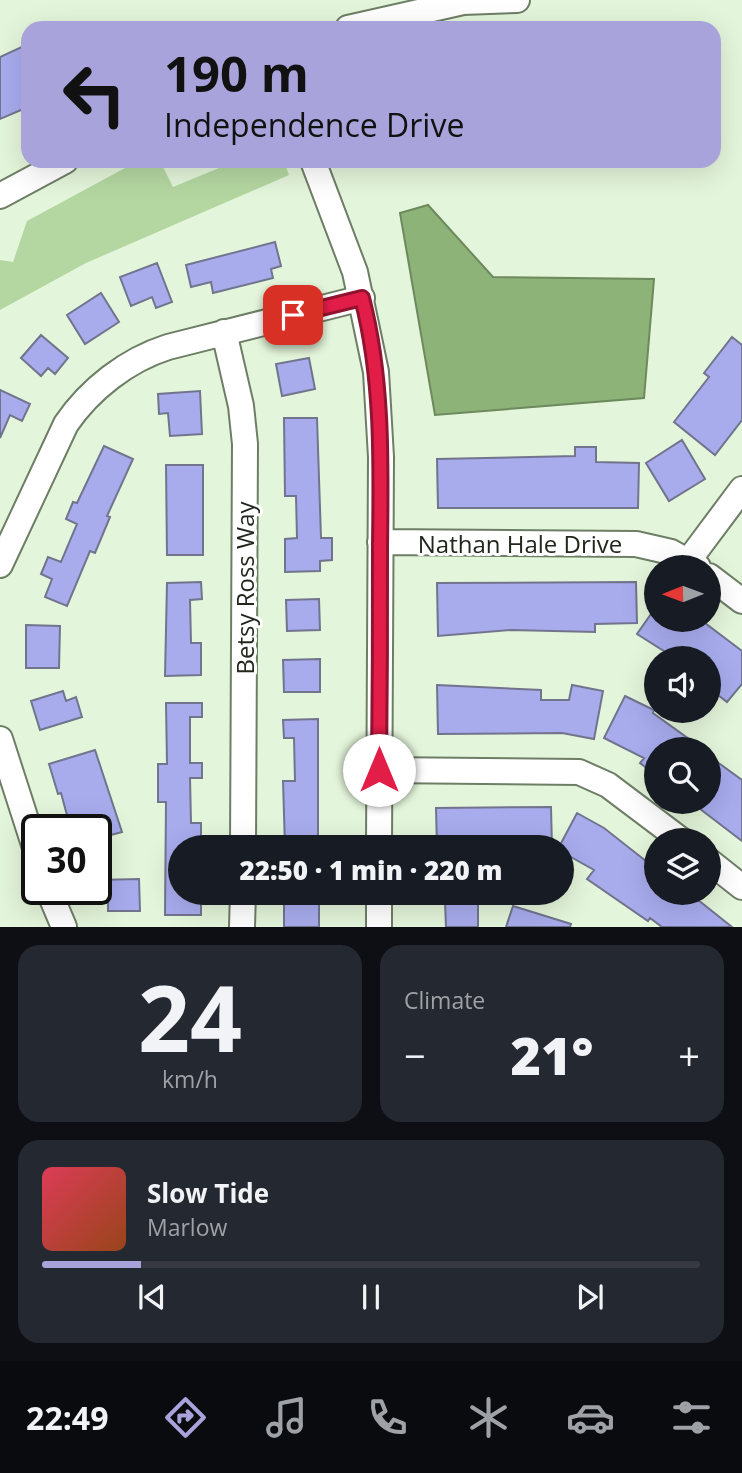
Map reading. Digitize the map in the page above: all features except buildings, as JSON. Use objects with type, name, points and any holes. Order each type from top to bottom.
[{"type":"street","points":[[378,21],[463,1],[517,0]]},
{"type":"street","points":[[0,196],[52,168]]},
{"type":"street","points":[[316,168],[343,236],[362,298],[378,396],[379,835]]},
{"type":"street","points":[[0,565],[56,442],[81,405],[115,374],[143,356],[224,332],[362,298]]},
{"type":"street","name":"Betsy Ross Way","points":[[224,332],[239,393],[245,444],[243,835]]},
{"type":"street","points":[[699,555],[742,489]]},
{"type":"street","name":"Nathan Hale Drive","points":[[380,542],[626,544],[663,549],[675,555]]},
{"type":"street","points":[[721,585],[742,601]]},
{"type":"street","points":[[0,739],[24,814]]},
{"type":"street","points":[[379,770],[579,772],[608,785],[665,828]]},
{"type":"street","points":[[721,870],[742,887]]},
{"type":"street","points":[[55,905],[64,927]]},
{"type":"street","points":[[242,927],[243,905]]},
{"type":"street","points":[[379,905],[379,927]]},
{"type":"shaded area","points":[[125,168],[164,168],[173,187],[219,168],[286,168],[289,175],[86,263],[0,310],[0,260],[13,262],[27,221]]},
{"type":"shaded area","points":[[428,205],[493,277],[654,279],[644,398],[435,415],[400,213]]},
{"type":"route","points":[[293,315],[362,298],[368,323],[376,372],[380,440],[379,770]]}]
